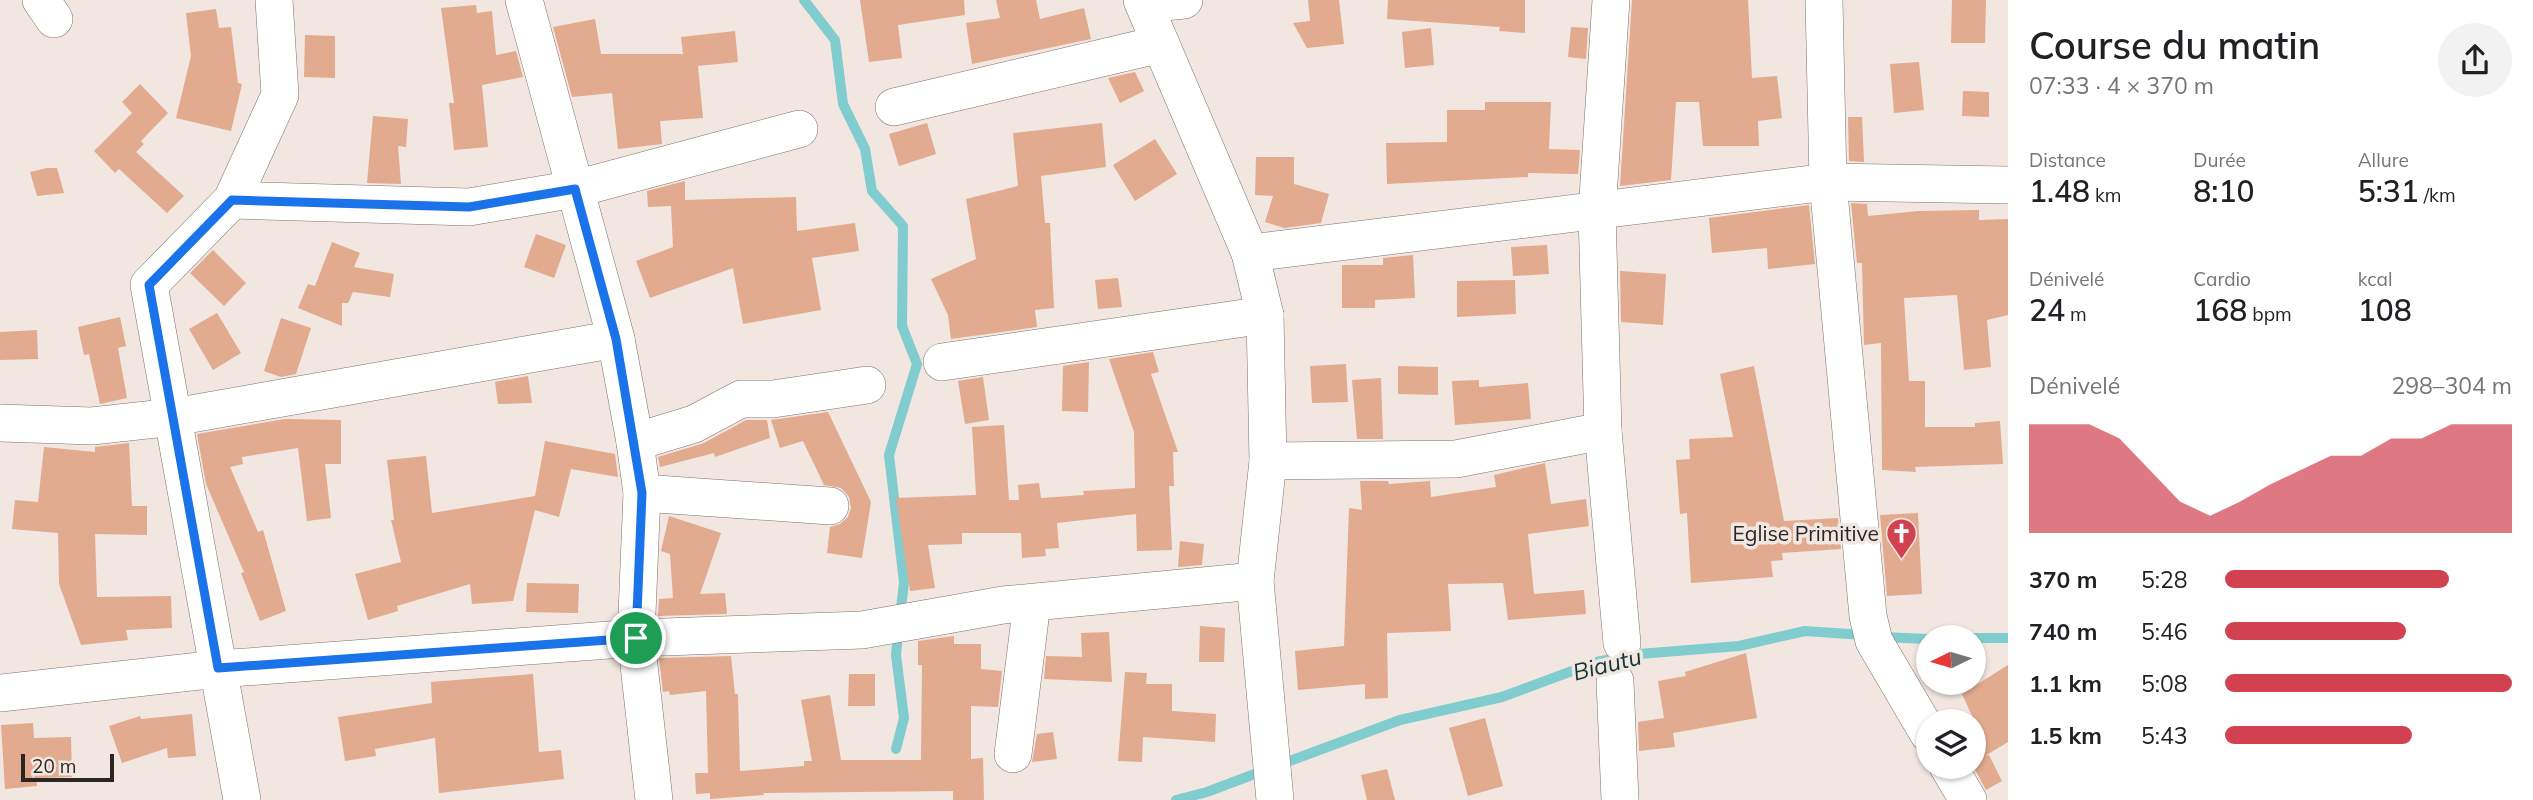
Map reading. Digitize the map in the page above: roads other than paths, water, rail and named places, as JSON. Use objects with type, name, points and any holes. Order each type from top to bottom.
[{"type":"street","points":[[242,800],[149,285],[232,200],[280,95],[274,0]]},
{"type":"street","points":[[524,0],[616,339],[635,442],[642,493],[636,638],[654,800]]},
{"type":"street","points":[[1184,0],[1143,2],[1250,253],[1265,315],[1268,461],[1255,581],[1269,756],[1275,798]]},
{"type":"street","points":[[1611,0],[1597,212],[1603,431],[1622,643]]},
{"type":"street","points":[[1824,0],[1828,182],[1871,629],[1916,711]]},
{"type":"street","points":[[894,107],[1161,44]]},
{"type":"street","points":[[232,200],[469,207],[575,189],[799,129]]},
{"type":"street","points":[[1250,253],[1828,182],[2008,185]]},
{"type":"street","points":[[942,362],[1265,315]]},
{"type":"street","points":[[0,423],[92,426],[174,416],[616,339]]},
{"type":"street","points":[[635,442],[694,424],[741,399],[773,399],[867,385]]},
{"type":"street","points":[[1268,461],[1455,459],[1603,431]]},
{"type":"street","points":[[642,493],[830,506]]},
{"type":"street","points":[[0,693],[218,668],[636,638],[862,630],[1003,605],[1255,581]]},
{"type":"street","points":[[1013,754],[1032,603]]},
{"type":"street","points":[[1615,681],[1620,800]]},
{"type":"street","points":[[1956,779],[1968,800]]},
{"type":"waterway","points":[[804,0],[835,40],[843,104],[865,149],[872,191],[903,226],[902,326],[917,364],[889,455],[904,582],[900,617]]},
{"type":"waterway","name":"Biautu","points":[[1279,765],[1400,720],[1502,697],[1596,662],[1639,654],[1739,646],[1805,631],[1864,635]]},
{"type":"waterway","points":[[896,749],[904,718],[896,655],[898,632]]},
{"type":"waterway","name":"Biautu","points":[[1882,637],[1916,638]]},
{"type":"waterway","name":"Biautu","points":[[1986,638],[2008,638]]},
{"type":"waterway","name":"Biautu","points":[[1176,800],[1207,792],[1265,770]]},
{"type":"place","name":"Eglise Primitive","points":[[1902,560]]}]
